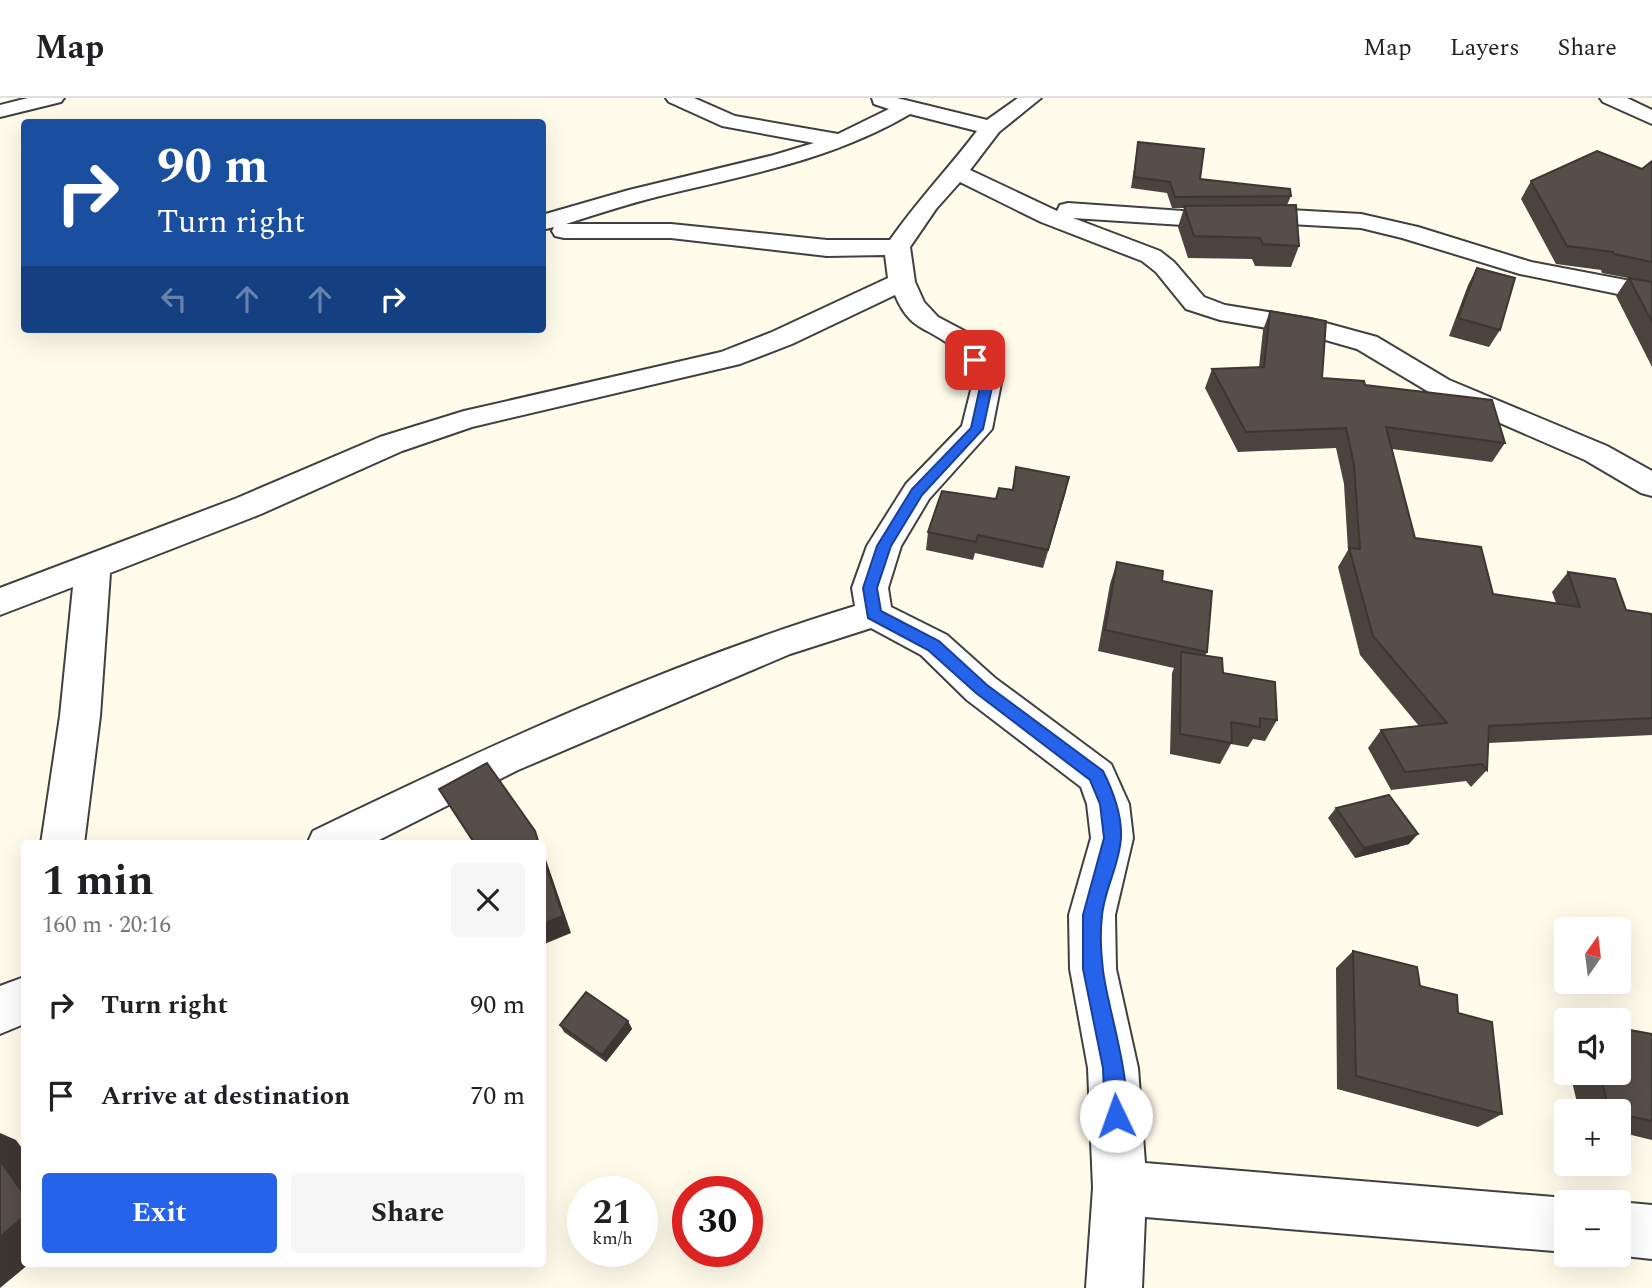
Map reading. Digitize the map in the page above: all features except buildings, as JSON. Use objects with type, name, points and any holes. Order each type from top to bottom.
[{"type":"street","points":[[0,111],[54,98]]},
{"type":"street","points":[[676,98],[730,121],[839,141]]},
{"type":"street","points":[[877,98],[905,108],[991,127]]},
{"type":"street","points":[[0,603],[250,506],[391,444],[464,420],[730,358],[782,338],[899,265],[927,204],[957,172],[991,127],[1031,98]]},
{"type":"street","points":[[1611,98],[1652,118]]},
{"type":"street","points":[[546,222],[650,191],[778,162],[882,123],[905,108]]},
{"type":"street","points":[[957,172],[1027,207],[1151,256],[1165,267],[1195,303],[1220,312],[1311,327],[1367,343],[1439,386],[1596,453],[1652,485]]},
{"type":"street","points":[[1027,207],[1183,218],[1272,216],[1361,221],[1409,232],[1529,269],[1652,293]]},
{"type":"street","points":[[546,231],[671,231],[827,248],[899,265]]},
{"type":"street","points":[[874,614],[870,588],[884,546],[917,492],[977,429],[988,378],[962,341],[928,323],[912,305],[899,265]]},
{"type":"street","points":[[63,840],[80,716],[93,565]]},
{"type":"street","points":[[336,840],[504,758],[777,644],[874,614],[934,645],[981,689],[1097,776],[1108,804],[1112,838],[1092,915],[1093,969],[1113,1068],[1120,1188],[1114,1288]]},
{"type":"street","points":[[0,1010],[21,1001]]},
{"type":"street","points":[[1120,1188],[1554,1224]]},
{"type":"street","points":[[1631,1230],[1652,1232]]},
{"type":"route","points":[[975,360],[988,378],[977,429],[917,492],[884,546],[870,588],[874,614],[934,645],[981,689],[1097,776],[1108,804],[1112,838],[1092,915],[1093,969],[1113,1068],[1116,1116]]}]
